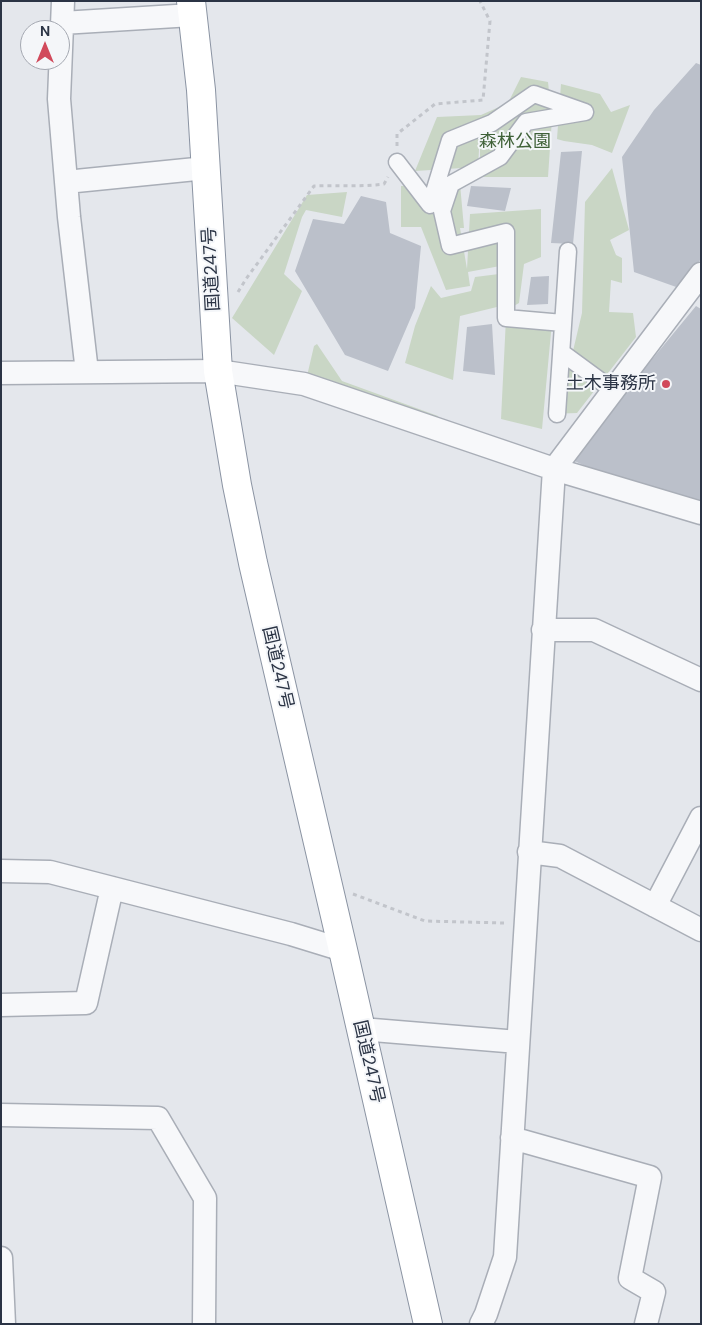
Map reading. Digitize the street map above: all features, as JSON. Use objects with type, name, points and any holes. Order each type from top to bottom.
[{"type":"highway","name":"国道247号","points":[[192,5],[201,90],[218,371],[236,485],[252,562],[328,884],[428,1324]]},
{"type":"street","points":[[62,20],[63,1]]},
{"type":"street","points":[[70,23],[192,5]]},
{"type":"street","points":[[60,70],[59,99],[66,182],[87,372]]},
{"type":"street","points":[[397,162],[430,205],[450,140],[492,123],[534,94],[585,112],[526,122],[500,157],[451,184],[442,211],[450,246],[506,232],[506,318],[563,323]]},
{"type":"street","points":[[66,182],[206,168]]},
{"type":"street","points":[[557,414],[568,251]]},
{"type":"street","points":[[481,1324],[505,1257],[554,469],[701,274]]},
{"type":"street","points":[[561,352],[610,388]]},
{"type":"street","points":[[1,373],[218,371],[304,384],[554,469],[701,513]]},
{"type":"street","points":[[543,630],[594,630],[701,680]]},
{"type":"street","points":[[655,906],[701,818]]},
{"type":"street","points":[[529,852],[560,856],[701,930]]},
{"type":"street","points":[[1,871],[50,872],[292,934],[343,950]]},
{"type":"street","points":[[1,1005],[86,1003],[112,888]]},
{"type":"street","points":[[361,1029],[518,1042]]},
{"type":"street","points":[[1,1115],[158,1118],[206,1198],[204,1324]]},
{"type":"street","points":[[512,1138],[650,1177],[630,1278],[654,1292],[646,1324]]},
{"type":"street","points":[[1,1258],[4,1324]]},
{"type":"path","points":[[236,296],[246,279],[314,186],[368,186],[384,184],[397,162],[397,134],[435,104],[484,100],[490,21],[480,1]]},
{"type":"path","points":[[328,884],[426,921],[525,923]]},
{"type":"green space","name":"森林公園","points":[[521,77],[548,82],[552,118],[548,177],[480,177],[480,132],[478,167],[415,171],[437,117],[481,115],[508,103]]},
{"type":"green space","name":"森林公園","points":[[561,84],[600,94],[611,112],[630,105],[612,153],[592,145],[557,139]]},
{"type":"green space","points":[[612,168],[629,230],[610,240],[616,255],[622,258],[622,283],[611,280],[609,312],[633,313],[636,337],[577,413],[551,414],[555,376],[568,372],[582,313],[585,202]]},
{"type":"green space","points":[[460,184],[464,228],[460,228],[467,269],[470,214],[541,209],[541,257],[524,264],[519,303],[507,310],[500,266],[468,272],[470,286],[446,290],[421,227],[401,227],[401,186]]},
{"type":"green space","points":[[347,192],[342,217],[306,210],[302,217],[284,274],[302,291],[274,355],[232,318],[307,195]]},
{"type":"green space","points":[[499,274],[501,306],[460,316],[453,380],[405,363],[415,326],[431,286],[441,298],[471,291],[475,277]]},
{"type":"green space","points":[[506,318],[552,322],[542,429],[501,419]]},
{"type":"green space","points":[[317,344],[342,381],[438,416],[436,421],[307,376],[314,346]]},
{"type":"building","points":[[696,63],[701,65],[701,259],[679,288],[634,272],[622,157],[654,110]]},
{"type":"building","points":[[582,151],[573,244],[551,243],[561,152]]},
{"type":"building","points":[[471,186],[511,188],[505,211],[467,206]]},
{"type":"building","points":[[361,196],[386,202],[390,233],[421,246],[415,308],[388,371],[345,355],[295,271],[313,219],[344,224]]},
{"type":"building","points":[[549,276],[548,304],[527,305],[531,277]]},
{"type":"building","name":"土木事務所","points":[[696,306],[701,309],[701,504],[616,480],[570,459]]},
{"type":"building","points":[[492,324],[495,375],[463,371],[467,327]]},
{"type":"place","name":"土木事務所","points":[[666,384]]}]
